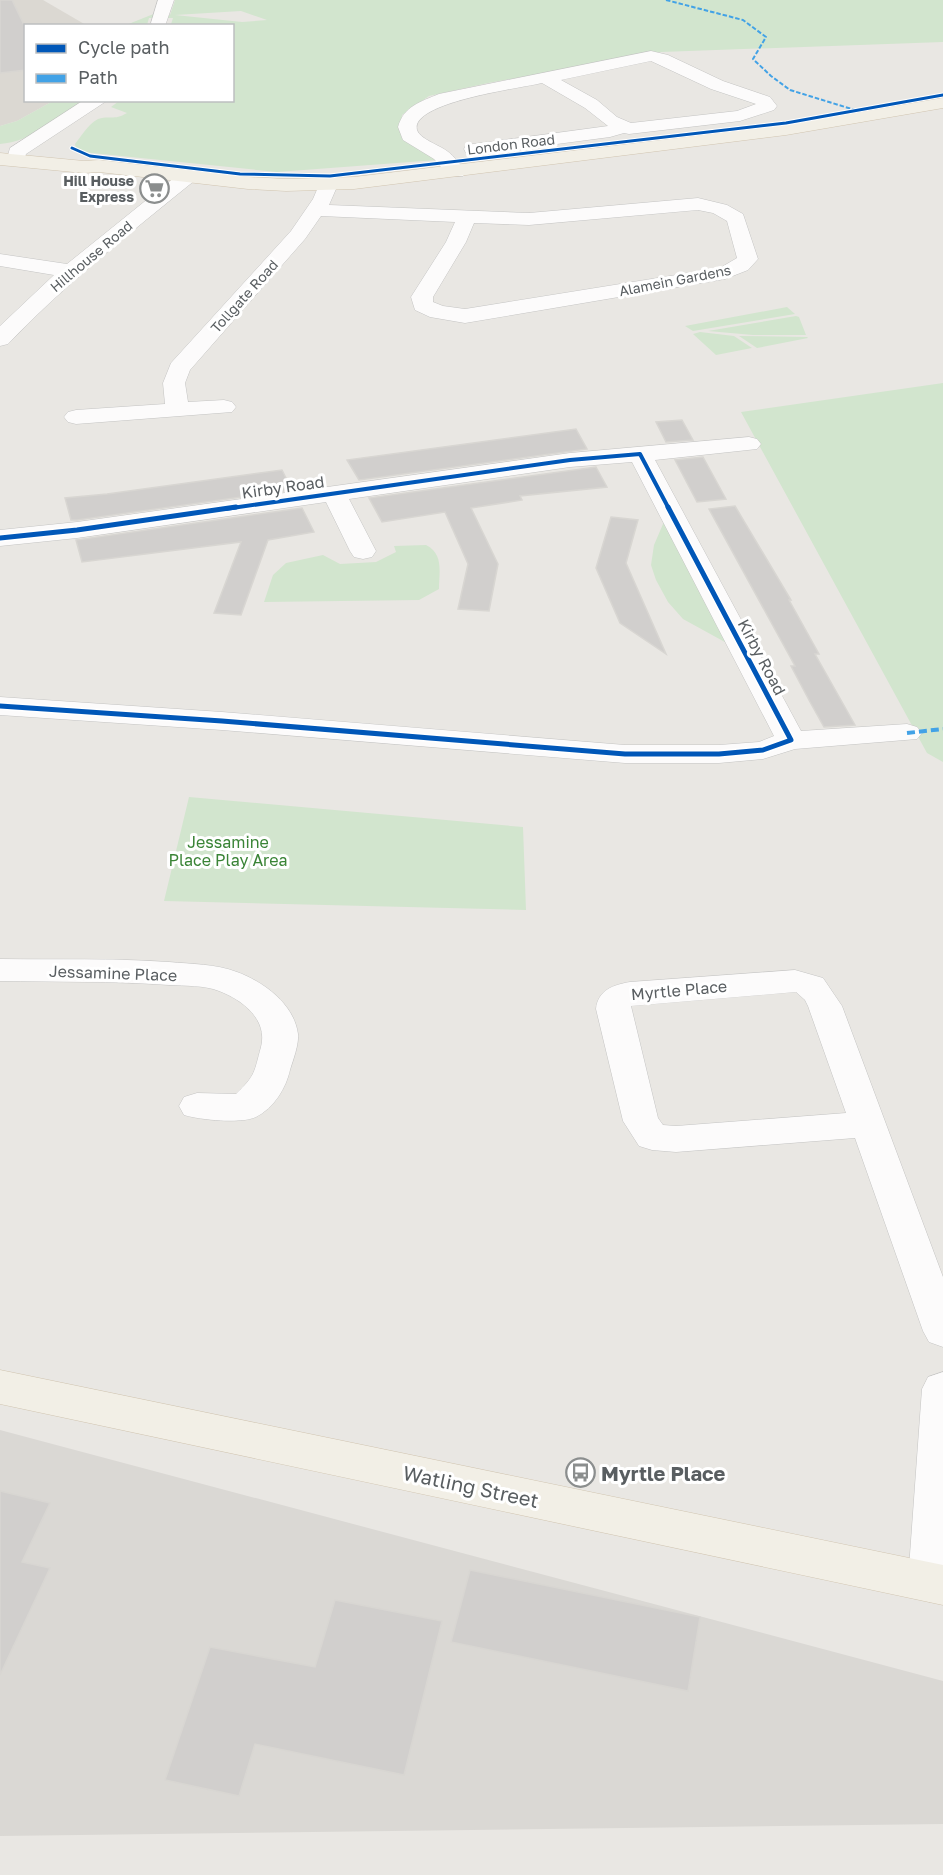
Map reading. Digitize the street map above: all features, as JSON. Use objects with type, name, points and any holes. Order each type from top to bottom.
[{"type":"main road","name":"London Road","points":[[8,155],[47,159],[84,167],[99,166],[248,183],[326,185],[456,172],[786,130],[943,103]]},
{"type":"main road","name":"Watling Street","points":[[0,1387],[937,1583]]},
{"type":"street","points":[[154,0],[166,0],[159,23]]},
{"type":"street","points":[[456,172],[446,160],[409,134],[407,124],[412,114],[430,103],[453,96],[655,57],[722,87],[764,101],[768,106],[740,116],[635,129],[623,127],[547,79]]},
{"type":"street","points":[[8,155],[96,102]]},
{"type":"street","points":[[47,159],[103,105],[102,102]]},
{"type":"street","points":[[473,149],[610,132],[623,127]]},
{"type":"street","name":"Hillhouse Road","points":[[0,339],[39,299],[71,271],[187,177]]},
{"type":"street","name":"Tollgate Road","points":[[177,411],[174,383],[179,368],[279,257],[316,210],[326,193],[326,185]]},
{"type":"street","name":"Alamein Gardens","points":[[316,210],[550,219],[683,204],[706,206],[723,210],[736,218],[748,259],[741,266],[725,273],[557,301],[465,316],[433,311],[423,305],[422,297],[456,242],[467,217]]},
{"type":"street","points":[[0,260],[71,271]]},
{"type":"street","points":[[76,417],[224,407]]},
{"type":"street","name":"Kirby Road","points":[[0,538],[77,530],[570,460],[750,444]]},
{"type":"street","name":"Kirby Road","points":[[640,454],[791,740]]},
{"type":"street","name":"Kirby Road","points":[[334,493],[363,551]]},
{"type":"street","points":[[0,706],[233,722],[625,754],[692,755],[763,750],[791,740],[907,733]]},
{"type":"street","name":"Jessamine Place","points":[[0,970],[149,972],[225,980],[252,993],[275,1016],[281,1036],[269,1084],[245,1107],[197,1106]]},
{"type":"street","name":"Myrtle Place","points":[[868,1124],[666,1140],[651,1137],[640,1121],[613,1009],[614,1001],[630,994],[797,981],[811,985],[821,996],[868,1124],[943,1331]]},
{"type":"street","points":[[937,1583],[943,1389]]},
{"type":"shaded area","points":[[0,0],[43,0],[84,24],[24,24],[24,102],[51,102],[17,121],[0,126]]},
{"type":"shaded area","points":[[0,1430],[943,1681],[943,1824],[0,1836]]},
{"type":"green space","points":[[175,0],[943,0],[943,42],[661,52],[429,96],[402,115],[401,137],[437,160],[277,172],[82,152],[76,148],[75,144],[94,121],[127,113],[111,107],[118,102],[234,102],[234,24],[171,24],[173,18],[149,18],[147,24],[128,24],[156,13],[170,15]],"holes":[[[241,11],[267,20],[242,22],[175,15]]]},
{"type":"green space","points":[[51,102],[82,102],[33,134],[23,139],[0,144],[0,126],[17,121]]},
{"type":"green space","points":[[787,307],[795,314],[693,331],[685,326]]},
{"type":"green space","points":[[799,317],[806,335],[753,335],[708,331]]},
{"type":"green space","points":[[700,332],[734,336],[752,348],[716,355],[693,334]]},
{"type":"green space","points":[[739,336],[807,337],[808,338],[757,348]]},
{"type":"green space","points":[[943,383],[943,762],[927,753],[741,412]]},
{"type":"green space","points":[[669,510],[743,652],[683,619],[668,602],[656,580],[651,565],[654,545]]},
{"type":"green space","points":[[426,545],[436,553],[438,558],[439,589],[419,600],[264,602],[273,575],[286,563],[323,555],[340,564],[376,562],[396,552],[394,546]]},
{"type":"green space","name":"Jessamine Place Play Area","points":[[189,797],[523,827],[526,910],[164,901]]},
{"type":"building","points":[[0,0],[12,0],[24,25],[24,70],[0,73]]},
{"type":"building","points":[[682,420],[693,440],[666,442],[656,422]]},
{"type":"building","points":[[576,429],[587,449],[359,480],[347,460]]},
{"type":"building","points":[[703,457],[726,499],[697,502],[675,460]]},
{"type":"building","points":[[596,467],[607,487],[520,496],[522,500],[471,508],[498,564],[489,611],[458,609],[468,564],[445,512],[382,522],[369,498]]},
{"type":"building","points":[[282,470],[292,490],[77,520],[71,520],[65,498],[107,494]]},
{"type":"building","points":[[735,506],[791,600],[789,600],[819,654],[815,654],[855,725],[824,727],[810,702],[791,666],[795,666],[709,509]]},
{"type":"building","points":[[302,508],[314,532],[268,540],[241,615],[214,613],[241,542],[82,562],[76,540]]},
{"type":"building","points":[[611,517],[638,520],[626,563],[666,654],[620,623],[596,568]]},
{"type":"building","points":[[0,1491],[50,1503],[22,1562],[50,1568],[0,1675]]},
{"type":"building","points":[[470,1570],[700,1617],[688,1691],[451,1642]]},
{"type":"building","points":[[335,1600],[442,1621],[404,1775],[255,1744],[239,1796],[165,1780],[210,1647],[315,1667]]},
{"type":"marked path","points":[[666,0],[743,20],[766,37],[753,59],[783,86],[812,98],[855,110]]},
{"type":"marked path","points":[[907,733],[943,729]]},
{"type":"cycle path","points":[[72,148],[90,156],[240,174],[330,176],[786,123],[943,95]]},
{"type":"cycle path","points":[[0,538],[77,530],[570,460],[640,454],[791,740],[763,750],[719,754],[625,754],[222,721],[0,706]]},
{"type":"place","name":"Hill House Express","points":[[155,188]]},
{"type":"place","name":"Myrtle Place","points":[[580,1473]]}]
